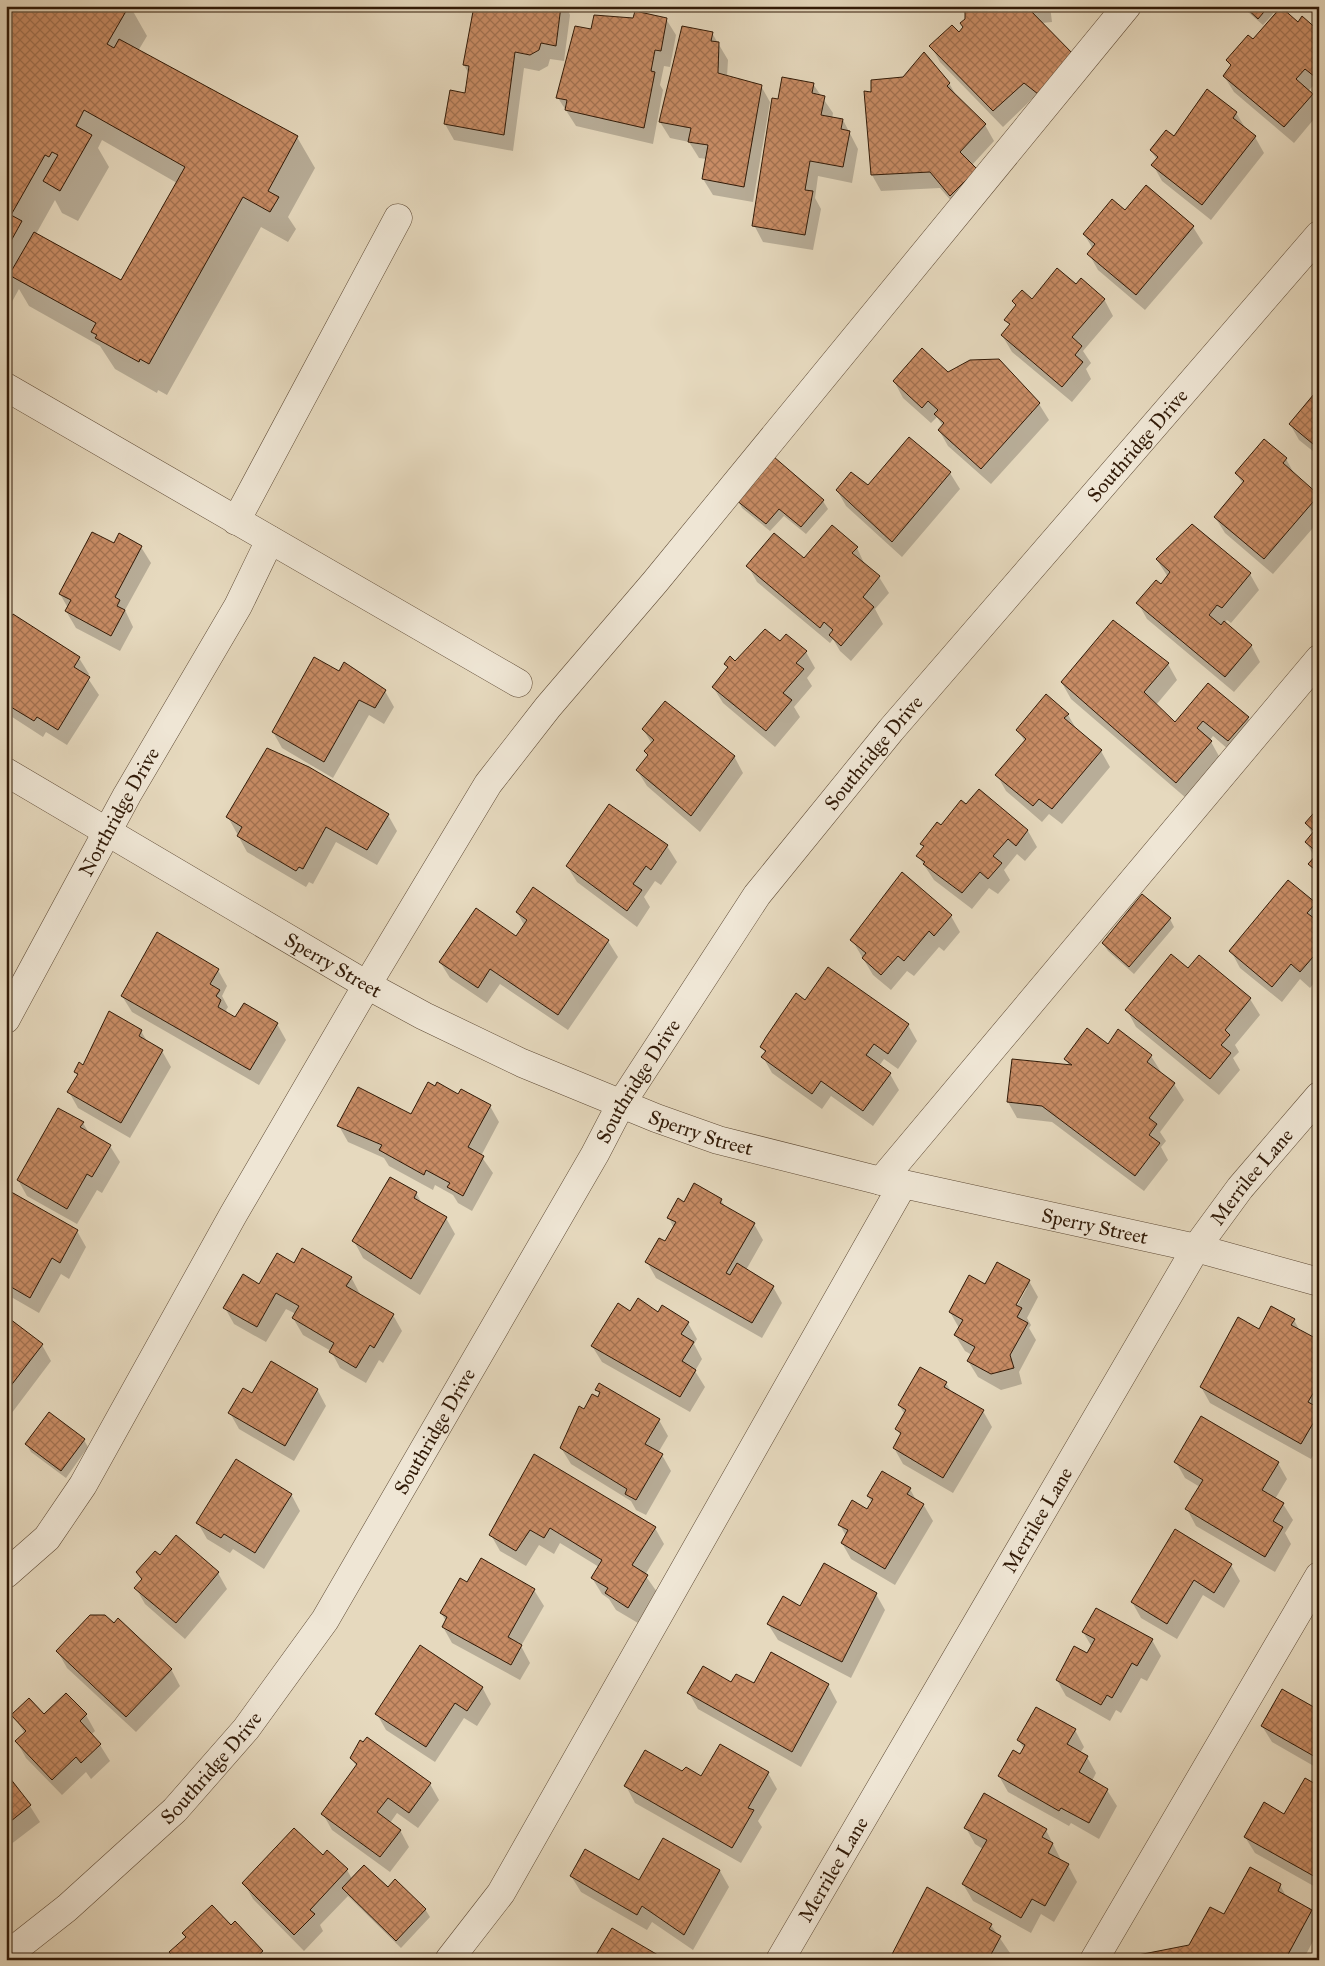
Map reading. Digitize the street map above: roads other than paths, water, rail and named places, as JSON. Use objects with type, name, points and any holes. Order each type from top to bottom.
[{"type":"street","points":[[6,1574],[47,1538],[82,1485],[233,1215],[367,985],[488,784],[548,707],[655,582],[1127,6]]},
{"type":"street","points":[[236,521],[398,218]]},
{"type":"street","name":"Southridge Drive","points":[[6,1956],[67,1908],[175,1810],[246,1729],[325,1620],[595,1154],[621,1104],[757,895],[897,722],[1319,234]]},
{"type":"street","points":[[6,387],[518,684]]},
{"type":"street","name":"Northridge Drive","points":[[6,1019],[108,831],[238,606],[270,540]]},
{"type":"street","points":[[449,1960],[501,1893],[892,1182],[1319,659]]},
{"type":"street","name":"Sperry Street","points":[[6,772],[367,985],[424,1016],[522,1063],[621,1104],[718,1140],[892,1182],[1196,1248],[1319,1282]]},
{"type":"street","name":"Merrilee Lane","points":[[780,1960],[1196,1248],[1240,1188],[1319,1096]]},
{"type":"street","points":[[1094,1960],[1319,1576]]}]
